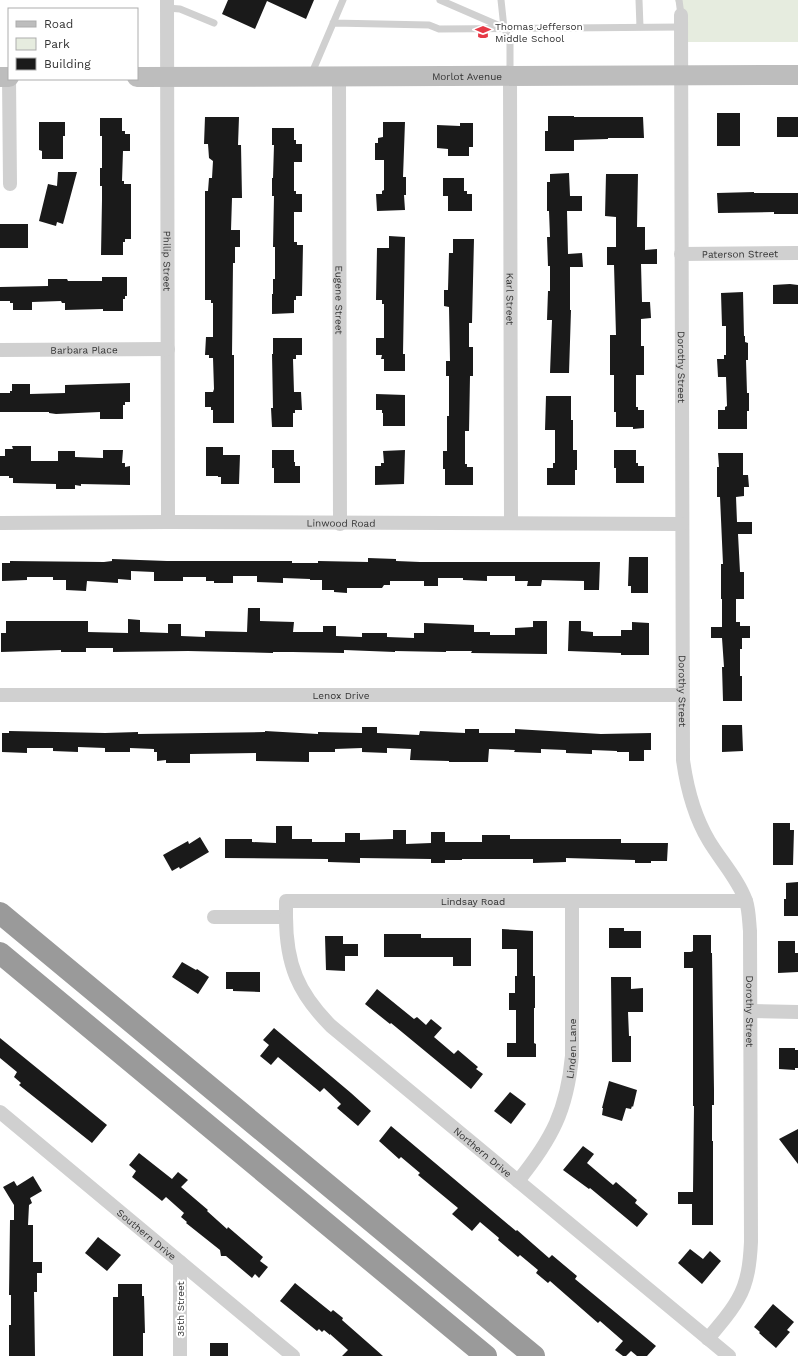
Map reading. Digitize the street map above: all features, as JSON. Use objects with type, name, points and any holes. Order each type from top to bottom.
[{"type":"highway","points":[[0,913],[534,1356]]},
{"type":"highway","points":[[0,953],[486,1356]]},
{"type":"street","name":"Philip Street","points":[[167,4],[168,522]]},
{"type":"street","name":"Dorothy Street","points":[[681,21],[683,760],[691,800],[698,819],[709,840],[741,889],[749,913],[750,931],[750,1262],[746,1281],[739,1299],[708,1339]]},
{"type":"street","name":"Morlot Avenue","points":[[138,77],[798,75]]},
{"type":"street","name":"Eugene Street","points":[[339,76],[340,524]]},
{"type":"street","name":"Karl Street","points":[[510,76],[511,523]]},
{"type":"street","points":[[9,80],[10,184]]},
{"type":"street","name":"Paterson Street","points":[[681,254],[798,253]]},
{"type":"street","name":"Barbara Place","points":[[0,350],[168,349]]},
{"type":"street","name":"Linwood Road","points":[[0,523],[168,522],[340,524],[682,524]]},
{"type":"street","name":"Lenox Drive","points":[[0,695],[682,695]]},
{"type":"street","name":"Lindsay Road","points":[[286,917],[286,901],[746,902]]},
{"type":"street","name":"Linden Lane","points":[[518,1181],[534,1161],[557,1121],[565,1100],[570,1078],[572,1056],[572,901]]},
{"type":"street","points":[[214,917],[286,917]]},
{"type":"street","name":"Northern Drive","points":[[286,917],[287,949],[291,966],[298,983],[318,1013],[331,1026],[729,1356]]},
{"type":"street","points":[[751,1012],[798,1012]]},
{"type":"street","name":"Southern Drive","points":[[0,1112],[293,1356]]},
{"type":"street","name":"35th Street","points":[[180,1262],[180,1356]]},
{"type":"lane","points":[[310,76],[344,0]]},
{"type":"lane","points":[[440,0],[504,28]]},
{"type":"lane","points":[[502,0],[504,28],[510,40],[510,76]]},
{"type":"lane","points":[[639,0],[640,27]]},
{"type":"lane","points":[[333,24],[429,25],[439,28],[640,27],[681,21],[680,0]]},
{"type":"lane","points":[[167,4],[214,23]]},
{"type":"green space","points":[[675,0],[798,0],[798,42],[681,42],[681,15]]},
{"type":"building","points":[[228,0],[314,0],[306,19],[267,1],[255,29],[222,14]]},
{"type":"building","points":[[717,113],[740,113],[740,146],[717,146]]},
{"type":"building","points":[[548,116],[643,117],[644,138],[574,140],[574,151],[545,151],[545,131],[548,131]]},
{"type":"building","points":[[205,117],[239,117],[238,145],[241,145],[242,198],[232,198],[231,230],[240,230],[240,247],[235,247],[235,263],[233,263],[232,355],[234,355],[234,423],[213,423],[213,410],[211,410],[211,407],[205,407],[205,392],[213,392],[214,389],[213,358],[209,358],[209,355],[205,355],[206,337],[213,337],[213,303],[211,303],[211,300],[205,300],[205,191],[208,191],[209,178],[212,178],[213,161],[209,158],[208,144],[204,144]]},
{"type":"building","points":[[777,117],[798,117],[798,137],[777,137]]},
{"type":"building","points":[[100,118],[122,118],[122,131],[125,131],[125,134],[130,134],[130,151],[123,151],[122,181],[124,181],[124,184],[131,184],[131,239],[125,239],[125,242],[123,242],[123,255],[101,255],[102,186],[100,186],[100,168],[102,168],[102,136],[100,136]]},
{"type":"building","points":[[39,122],[65,122],[65,136],[63,136],[63,159],[42,159],[42,151],[39,150]]},
{"type":"building","points":[[383,122],[405,122],[403,177],[406,177],[406,195],[404,195],[405,210],[377,211],[376,194],[382,194],[382,191],[384,190],[384,160],[375,160],[375,143],[378,143],[378,138],[383,137]]},
{"type":"building","points":[[460,123],[473,123],[473,147],[469,147],[469,156],[448,156],[448,149],[437,148],[437,125],[460,126]]},
{"type":"building","points":[[272,128],[294,128],[294,140],[296,140],[296,144],[302,144],[302,162],[294,162],[294,191],[296,191],[296,194],[302,194],[302,212],[294,212],[294,242],[297,242],[297,245],[303,245],[302,296],[296,296],[296,300],[294,300],[294,313],[272,314],[273,279],[275,279],[275,247],[273,247],[274,196],[272,196],[272,178],[274,145],[272,145]]},
{"type":"building","points":[[58,172],[77,172],[63,224],[57,222],[56,226],[39,221],[48,184],[57,186]]},
{"type":"building","points":[[569,173],[570,196],[582,196],[582,211],[567,211],[568,254],[582,253],[583,267],[570,267],[571,310],[569,373],[550,373],[552,320],[547,320],[548,291],[550,291],[550,266],[548,266],[547,237],[550,237],[549,211],[547,211],[547,182],[550,182],[550,174]]},
{"type":"building","points":[[606,174],[638,174],[637,227],[645,227],[645,250],[657,249],[657,264],[641,264],[642,302],[650,302],[651,318],[641,319],[641,346],[644,346],[644,375],[636,375],[636,407],[638,407],[638,410],[644,410],[644,428],[633,429],[633,427],[616,427],[616,412],[614,412],[614,375],[610,375],[610,335],[616,335],[614,265],[607,265],[607,247],[616,247],[616,217],[605,216]]},
{"type":"building","points":[[443,178],[464,178],[464,191],[467,191],[467,194],[472,194],[472,211],[448,211],[448,196],[443,196]]},
{"type":"building","points":[[717,193],[798,193],[798,214],[774,214],[774,212],[718,213]]},
{"type":"building","points":[[0,224],[28,224],[28,248],[0,248]]},
{"type":"building","points":[[389,236],[405,237],[403,354],[405,354],[405,371],[384,371],[384,359],[381,359],[382,355],[376,355],[376,338],[384,338],[384,304],[382,304],[382,300],[376,300],[377,248],[389,248]]},
{"type":"building","points":[[453,239],[474,239],[472,323],[469,323],[469,347],[473,347],[473,376],[470,376],[469,431],[465,431],[465,464],[467,464],[467,467],[473,467],[473,485],[445,485],[445,469],[443,469],[443,451],[447,451],[447,416],[449,416],[449,376],[446,376],[446,361],[450,361],[449,307],[444,306],[444,290],[448,290],[449,253],[453,253]]},
{"type":"building","points":[[102,277],[127,277],[127,296],[123,299],[123,311],[103,311],[103,309],[65,310],[65,303],[62,303],[61,301],[32,302],[32,310],[13,310],[13,303],[10,303],[10,301],[0,301],[0,287],[48,286],[48,279],[67,279],[68,281],[102,281]]},
{"type":"building","points":[[773,285],[798,285],[798,304],[773,304]]},
{"type":"building","points":[[743,292],[744,336],[745,342],[748,343],[748,360],[746,360],[747,393],[749,393],[747,429],[718,429],[718,410],[725,410],[725,407],[727,406],[726,377],[718,377],[717,359],[724,359],[724,355],[726,355],[726,326],[722,326],[721,293]]},
{"type":"building","points":[[273,338],[302,338],[302,355],[296,355],[296,359],[293,359],[294,392],[301,392],[302,410],[295,410],[295,413],[293,413],[293,427],[272,427],[271,408],[273,408]]},
{"type":"building","points":[[130,383],[130,402],[125,402],[125,405],[123,405],[123,419],[100,419],[100,412],[56,414],[49,412],[0,412],[0,393],[10,393],[10,391],[12,391],[12,384],[30,384],[30,394],[65,393],[65,385]]},
{"type":"building","points":[[376,394],[405,395],[405,426],[383,426],[382,410],[376,410]]},
{"type":"building","points":[[546,396],[571,396],[573,450],[577,450],[575,485],[547,485],[547,468],[553,468],[553,463],[555,463],[555,430],[545,430]]},
{"type":"building","points":[[12,446],[31,446],[31,461],[58,461],[58,451],[75,451],[75,457],[103,458],[103,450],[123,450],[122,463],[125,463],[125,467],[130,466],[130,485],[81,484],[81,486],[75,485],[75,489],[56,489],[56,484],[13,483],[13,478],[9,478],[9,476],[0,476],[0,456],[5,456],[5,449],[13,449]]},
{"type":"building","points":[[206,447],[223,447],[223,455],[240,455],[239,484],[221,484],[221,477],[206,476]]},
{"type":"building","points":[[272,450],[294,450],[295,466],[300,466],[300,483],[274,483]]},
{"type":"building","points":[[405,450],[404,484],[375,485],[375,466],[381,466],[381,463],[384,463],[383,451]]},
{"type":"building","points":[[614,450],[636,450],[636,463],[638,463],[638,466],[644,466],[644,483],[616,483]]},
{"type":"building","points":[[718,453],[743,453],[743,475],[748,475],[749,487],[744,487],[744,496],[736,497],[737,522],[752,522],[752,534],[738,534],[740,572],[744,572],[744,599],[736,599],[736,622],[740,622],[740,626],[750,626],[750,638],[742,638],[742,649],[740,649],[742,701],[723,701],[722,667],[724,667],[722,638],[711,638],[711,627],[722,627],[721,564],[723,564],[720,497],[717,497],[717,467],[719,467]]},
{"type":"building","points":[[629,557],[648,557],[648,593],[631,593],[631,586],[628,586]]},
{"type":"building","points":[[368,558],[420,562],[600,562],[599,590],[584,590],[584,581],[542,580],[541,586],[527,586],[528,581],[515,581],[515,576],[487,576],[487,581],[463,580],[463,578],[438,578],[438,586],[424,586],[424,581],[390,581],[390,585],[384,585],[382,588],[347,588],[347,593],[334,592],[334,590],[322,590],[322,580],[283,578],[283,583],[257,582],[257,576],[233,576],[233,583],[214,583],[214,581],[206,581],[206,577],[183,577],[183,581],[154,581],[154,572],[131,571],[131,580],[118,579],[118,583],[87,581],[86,591],[66,590],[66,580],[53,580],[53,577],[27,577],[27,580],[2,581],[2,563],[10,563],[10,561],[104,562],[112,561],[112,559],[167,561],[292,561],[292,563],[318,563],[318,561],[368,562]]},
{"type":"building","points":[[248,608],[260,608],[260,621],[294,622],[293,632],[323,632],[323,626],[336,626],[336,636],[362,637],[362,633],[387,633],[387,637],[414,638],[414,633],[424,633],[424,623],[474,625],[474,632],[490,632],[490,635],[515,635],[515,628],[533,627],[533,621],[547,621],[547,654],[471,653],[472,651],[395,652],[344,650],[344,653],[188,651],[113,652],[113,648],[86,648],[86,652],[61,652],[61,650],[1,652],[1,633],[6,633],[6,621],[88,621],[88,632],[128,633],[128,619],[140,620],[140,632],[168,633],[168,624],[181,624],[181,636],[205,637],[205,631],[247,632]]},
{"type":"building","points":[[569,621],[581,621],[581,631],[593,632],[593,636],[621,636],[621,630],[632,630],[632,622],[649,623],[649,655],[621,655],[621,653],[568,651]]},
{"type":"building","points":[[722,725],[742,725],[743,751],[722,752]]},
{"type":"building","points":[[362,727],[377,727],[377,733],[419,735],[420,731],[465,733],[465,729],[479,729],[479,733],[515,733],[515,729],[601,734],[651,733],[651,750],[644,750],[644,761],[629,761],[629,752],[617,751],[592,750],[592,754],[566,753],[566,750],[541,749],[541,753],[489,749],[488,762],[449,762],[410,760],[411,749],[387,748],[387,753],[362,752],[362,748],[335,749],[335,752],[309,752],[309,762],[256,761],[256,753],[190,754],[190,763],[166,763],[166,760],[157,761],[157,752],[154,752],[154,749],[130,748],[130,752],[105,752],[105,748],[78,747],[78,752],[53,751],[53,748],[27,748],[27,753],[2,752],[2,733],[9,733],[9,731],[105,733],[138,732],[138,734],[265,731],[318,734],[318,732],[362,733]]},
{"type":"building","points":[[773,823],[790,823],[790,830],[794,830],[793,865],[773,865]]},
{"type":"building","points":[[276,826],[292,826],[292,839],[312,839],[312,842],[345,842],[345,833],[360,833],[360,840],[393,839],[393,830],[406,830],[406,844],[431,843],[431,832],[445,832],[445,842],[482,842],[482,835],[510,835],[510,839],[621,839],[621,843],[668,843],[667,861],[635,863],[635,860],[566,858],[566,862],[533,863],[533,859],[462,859],[445,860],[445,863],[431,863],[431,859],[360,858],[360,863],[328,862],[328,859],[225,858],[225,839],[252,839],[252,842],[276,843]]},
{"type":"building","points":[[200,837],[209,852],[180,869],[179,867],[172,871],[163,855],[188,841],[189,844]]},
{"type":"building","points":[[798,882],[798,916],[784,916],[786,883]]},
{"type":"building","points":[[609,928],[624,928],[624,931],[641,931],[641,948],[609,948]]},
{"type":"building","points":[[502,929],[533,931],[533,976],[535,976],[534,1043],[536,1044],[536,1057],[507,1057],[507,1043],[516,1043],[516,1010],[509,1010],[509,993],[515,993],[515,976],[517,976],[517,949],[502,949]]},
{"type":"building","points":[[384,934],[421,934],[421,938],[471,938],[471,966],[453,966],[453,957],[384,957]]},
{"type":"building","points":[[693,935],[711,935],[714,1090],[714,1105],[712,1105],[713,1225],[692,1225],[692,1204],[678,1204],[678,1192],[693,1192],[693,968],[684,968],[684,952],[693,951]]},
{"type":"building","points":[[325,936],[343,936],[343,944],[358,944],[358,956],[345,956],[345,971],[326,970]]},
{"type":"building","points":[[778,941],[795,941],[795,953],[798,953],[798,972],[778,973]]},
{"type":"building","points":[[182,962],[209,977],[198,994],[172,977]]},
{"type":"building","points":[[226,972],[260,972],[260,992],[233,991],[233,989],[226,989]]},
{"type":"building","points":[[611,977],[631,977],[631,989],[643,988],[643,1012],[628,1012],[629,1036],[631,1036],[631,1062],[612,1062]]},
{"type":"building","points":[[377,989],[414,1019],[417,1017],[426,1025],[431,1019],[442,1028],[434,1037],[454,1054],[458,1050],[478,1067],[476,1069],[483,1074],[471,1089],[391,1023],[390,1024],[365,1004]]},
{"type":"building","points":[[274,1028],[371,1111],[358,1126],[337,1108],[341,1104],[324,1088],[320,1092],[278,1057],[271,1065],[260,1056],[269,1045],[263,1040]]},
{"type":"building","points":[[0,1038],[107,1125],[92,1143],[19,1085],[21,1083],[14,1077],[17,1072],[0,1058]]},
{"type":"building","points":[[779,1048],[795,1048],[795,1050],[798,1050],[798,1068],[795,1068],[795,1070],[779,1069]]},
{"type":"building","points":[[609,1081],[637,1090],[633,1107],[632,1106],[631,1109],[626,1108],[622,1121],[602,1115],[602,1108]]},
{"type":"building","points":[[510,1092],[526,1104],[511,1124],[494,1111]]},
{"type":"building","points":[[391,1126],[549,1258],[552,1255],[577,1276],[575,1279],[656,1346],[647,1356],[637,1356],[631,1351],[626,1356],[623,1356],[615,1350],[623,1341],[600,1321],[598,1323],[550,1281],[548,1283],[536,1273],[538,1270],[520,1255],[518,1257],[480,1222],[472,1231],[452,1214],[458,1208],[418,1175],[420,1173],[401,1157],[399,1159],[379,1141]]},
{"type":"building","points":[[798,1129],[798,1164],[779,1139]]},
{"type":"building","points":[[583,1146],[594,1154],[587,1163],[613,1185],[616,1182],[637,1200],[635,1203],[648,1214],[637,1227],[590,1188],[589,1189],[563,1170]]},
{"type":"building","points":[[139,1153],[172,1179],[178,1172],[188,1180],[181,1187],[208,1210],[207,1211],[227,1229],[228,1227],[263,1257],[260,1261],[268,1267],[259,1278],[255,1274],[252,1278],[226,1256],[221,1256],[220,1250],[186,1223],[187,1222],[181,1217],[184,1213],[166,1197],[162,1201],[132,1177],[136,1171],[129,1165]]},
{"type":"building","points":[[33,1176],[42,1191],[30,1198],[32,1203],[29,1205],[28,1225],[33,1225],[33,1262],[42,1262],[42,1273],[37,1273],[37,1292],[34,1292],[35,1356],[9,1356],[9,1325],[11,1325],[11,1295],[9,1295],[10,1220],[14,1220],[14,1205],[3,1187],[14,1181],[17,1186]]},
{"type":"building","points":[[98,1237],[121,1255],[107,1271],[85,1253]]},
{"type":"building","points":[[690,1249],[703,1259],[710,1251],[721,1261],[702,1284],[678,1263]]},
{"type":"building","points":[[295,1283],[331,1312],[333,1310],[343,1318],[342,1320],[383,1356],[342,1356],[348,1350],[330,1334],[324,1330],[322,1332],[319,1329],[317,1331],[280,1301]]},
{"type":"building","points":[[118,1284],[142,1284],[142,1296],[144,1296],[145,1333],[143,1333],[143,1356],[113,1356],[113,1297],[118,1297]]},
{"type":"building","points":[[773,1304],[794,1322],[787,1330],[790,1332],[776,1348],[754,1327]]},
{"type":"building","points":[[210,1343],[228,1343],[228,1356],[210,1356]]},
{"type":"place","name":"Thomas Jefferson Middle School","points":[[483,32]]}]
